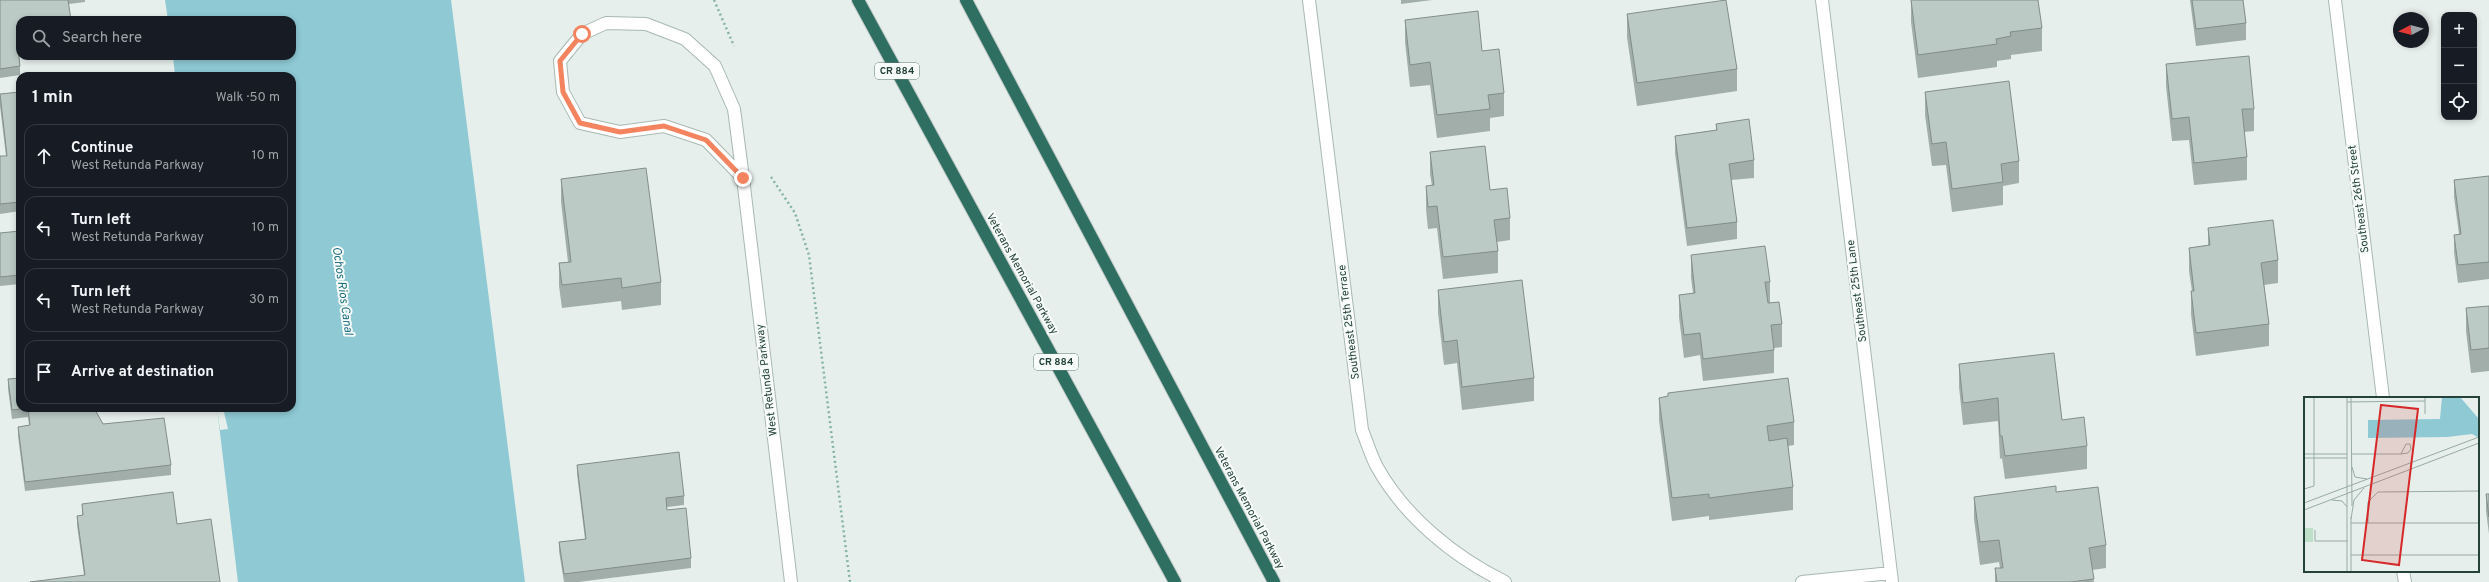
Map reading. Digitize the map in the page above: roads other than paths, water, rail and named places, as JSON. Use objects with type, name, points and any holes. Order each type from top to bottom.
[{"type":"highway","name":"Veterans Memorial Parkway","points":[[858,0],[1175,582]]},
{"type":"highway","name":"Veterans Memorial Parkway","points":[[966,0],[1274,582]]},
{"type":"street","name":"Southeast 25th Terrace","points":[[1309,0],[1362,430],[1377,467],[1402,503],[1438,538],[1479,569],[1505,582]]},
{"type":"street","name":"Southeast 25th Lane","points":[[1822,0],[1891,577]]},
{"type":"street","name":"Southeast 26th Street","points":[[2335,0],[2383,397]]},
{"type":"street","name":"West Retunda Parkway","points":[[743,178],[706,140],[664,126],[620,132],[580,123],[563,92],[560,61],[582,34],[606,23],[646,24],[685,39],[715,66],[734,109],[743,178],[791,582]]},
{"type":"street","points":[[2404,572],[2405,582]]},
{"type":"street","points":[[1802,582],[1891,577]]},
{"type":"water","name":"Ochos Rios Canal","points":[[165,0],[451,0],[525,582],[238,582],[217,412],[296,412],[296,72],[175,72],[173,60],[296,60],[296,16],[167,16]]}]
